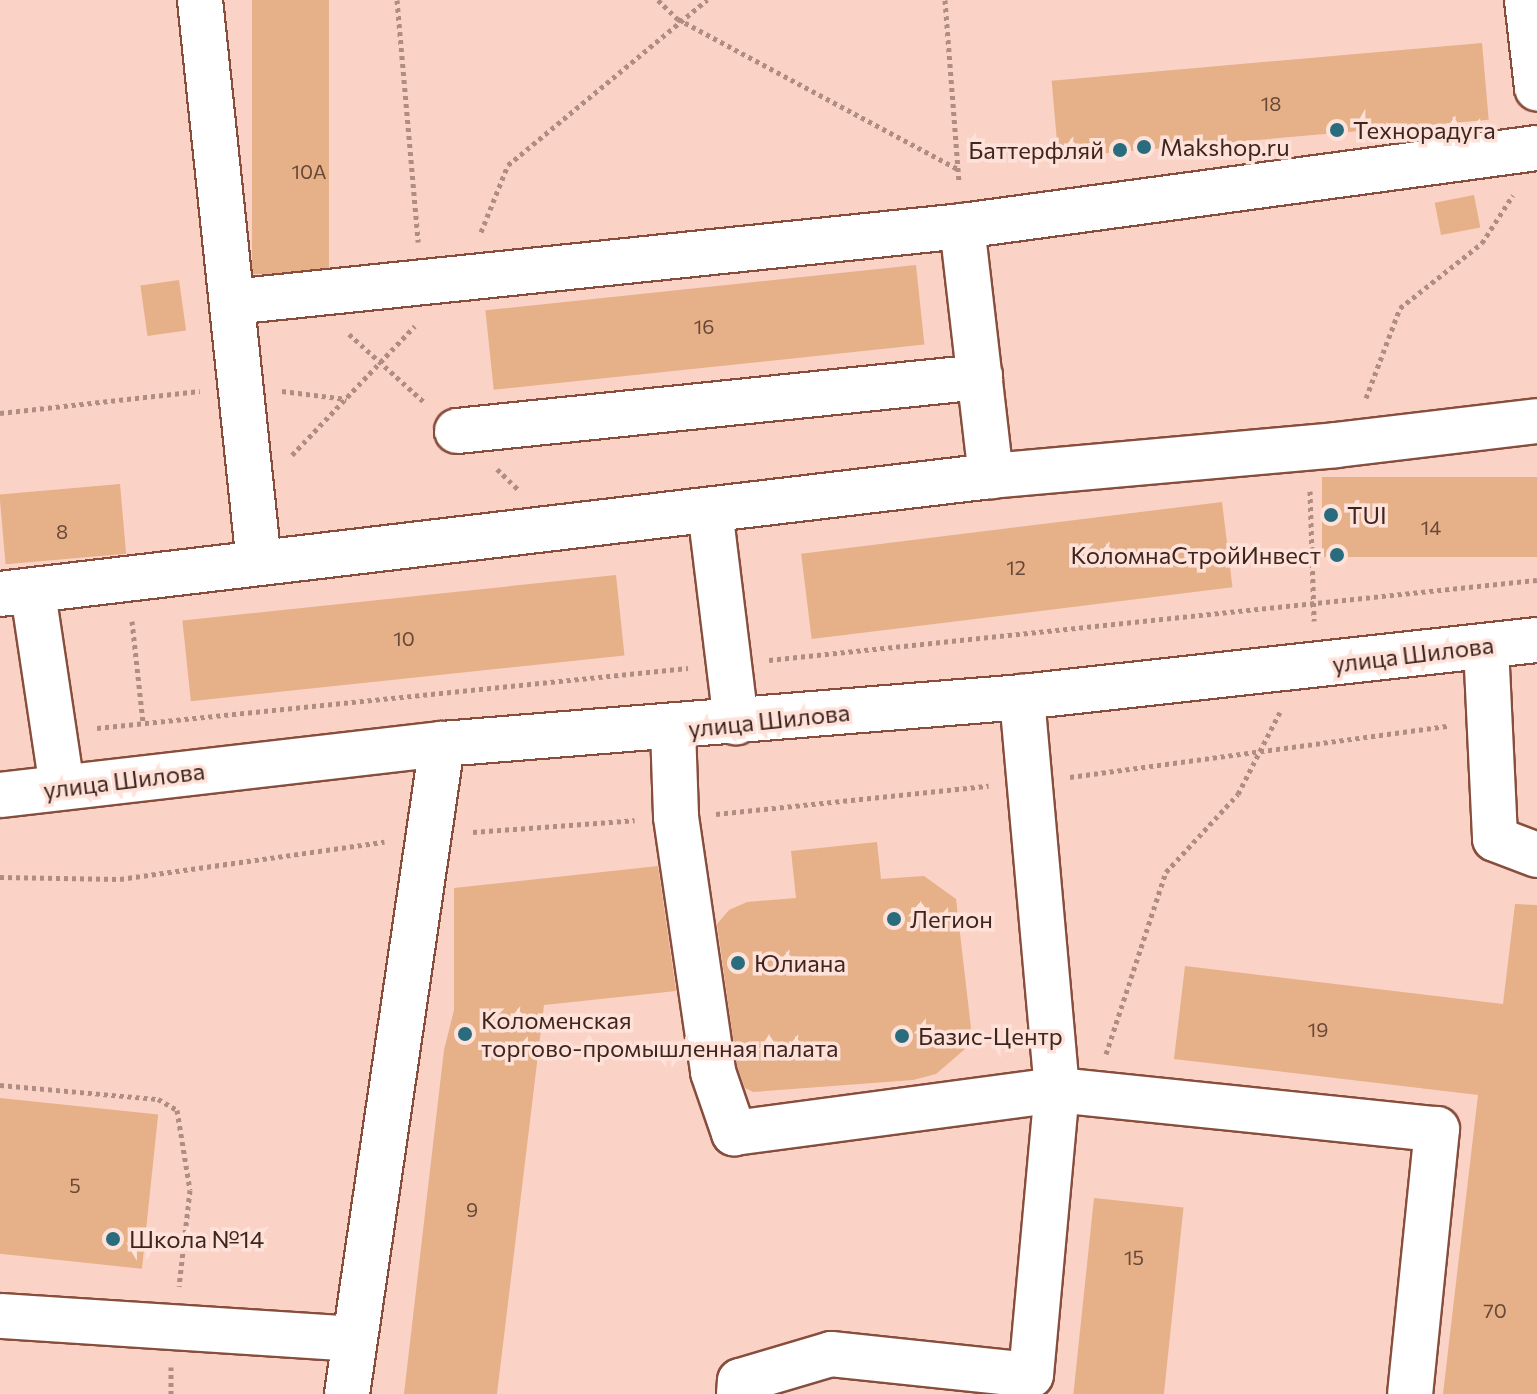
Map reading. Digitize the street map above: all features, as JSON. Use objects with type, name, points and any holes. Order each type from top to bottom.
[{"type":"street","points":[[200,0],[259,563]]},
{"type":"street","points":[[1527,0],[1537,88]]},
{"type":"street","points":[[232,302],[1529,165]]},
{"type":"street","points":[[962,226],[991,476]]},
{"type":"street","points":[[457,431],[980,377]]},
{"type":"street","points":[[62,787],[16,594],[991,476],[1336,445],[1537,421]]},
{"type":"street","points":[[710,510],[736,722]]},
{"type":"street","name":"улица Шилова","points":[[0,795],[442,744],[673,729],[1022,697],[1537,640]]},
{"type":"street","points":[[1486,646],[1495,839],[1537,855]]},
{"type":"street","points":[[739,1394],[740,1381],[831,1354],[1031,1375],[1057,1090],[1027,782],[1022,697]]},
{"type":"street","points":[[673,729],[676,817],[713,1072],[734,1133],[1057,1090],[1437,1129],[1410,1394]]},
{"type":"street","points":[[347,1394],[432,836],[442,744]]},
{"type":"street","points":[[1,1316],[353,1339]]},
{"type":"path","points":[[397,0],[422,284]]},
{"type":"path","points":[[658,0],[678,19],[958,169]]},
{"type":"path","points":[[945,0],[962,226]]},
{"type":"path","points":[[1057,1090],[1103,1062],[1166,872],[1238,794],[1271,722],[1319,666],[1310,482],[1370,391],[1400,308],[1482,243],[1529,165]]},
{"type":"path","points":[[0,413],[241,386],[348,399]]},
{"type":"path","points":[[128,580],[143,723]]},
{"type":"path","points":[[0,877],[120,879],[432,836],[676,817],[1027,782],[1256,755],[1490,720]]},
{"type":"path","points":[[0,1085],[158,1099],[177,1110],[190,1190],[171,1394]]},
{"type":"building","points":[[252,0],[329,0],[329,274],[252,274]]},
{"type":"building","points":[[1482,43],[1489,120],[1058,157],[1052,81]]},
{"type":"building","points":[[1474,195],[1480,227],[1441,235],[1435,203]]},
{"type":"building","points":[[916,265],[924,345],[494,390],[485,310]]},
{"type":"building","points":[[179,280],[186,331],[147,336],[140,285]]},
{"type":"building","points":[[1322,477],[1537,477],[1537,557],[1322,557]]},
{"type":"building","points":[[120,484],[126,554],[6,564],[0,494]]},
{"type":"building","points":[[1222,502],[1232,587],[812,639],[801,554]]},
{"type":"building","points":[[616,575],[624,656],[191,701],[182,621]]},
{"type":"building","points":[[877,842],[881,879],[924,876],[956,899],[971,1028],[965,1049],[936,1074],[913,1080],[753,1092],[745,1088],[737,1066],[717,924],[729,910],[747,902],[796,898],[791,851]]},
{"type":"building","points":[[658,866],[676,991],[544,1005],[497,1394],[404,1394],[444,1050],[454,1010],[454,888]]},
{"type":"building","points":[[1515,904],[1537,905],[1537,1394],[1443,1394],[1478,1095],[1174,1059],[1185,966],[1503,1004]]},
{"type":"building","points":[[0,1098],[158,1115],[142,1269],[0,1254]]},
{"type":"building","points":[[1094,1198],[1184,1207],[1164,1394],[1073,1394]]},
{"type":"place","name":"Технорадуга","points":[[1337,130]]},
{"type":"place","name":"Makshop.ru","points":[[1144,147]]},
{"type":"place","name":"Баттерфляй","points":[[1120,150]]},
{"type":"place","name":"TUI","points":[[1331,515]]},
{"type":"place","name":"КоломнаСтройИнвест","points":[[1337,555]]},
{"type":"place","name":"Легион","points":[[894,919]]},
{"type":"place","name":"Юлиана","points":[[738,963]]},
{"type":"place","name":"Коломенская торгово-промышленная палата","points":[[465,1034]]},
{"type":"place","name":"Базис-Центр","points":[[902,1036]]},
{"type":"place","name":"Школа №14","points":[[113,1239]]}]
